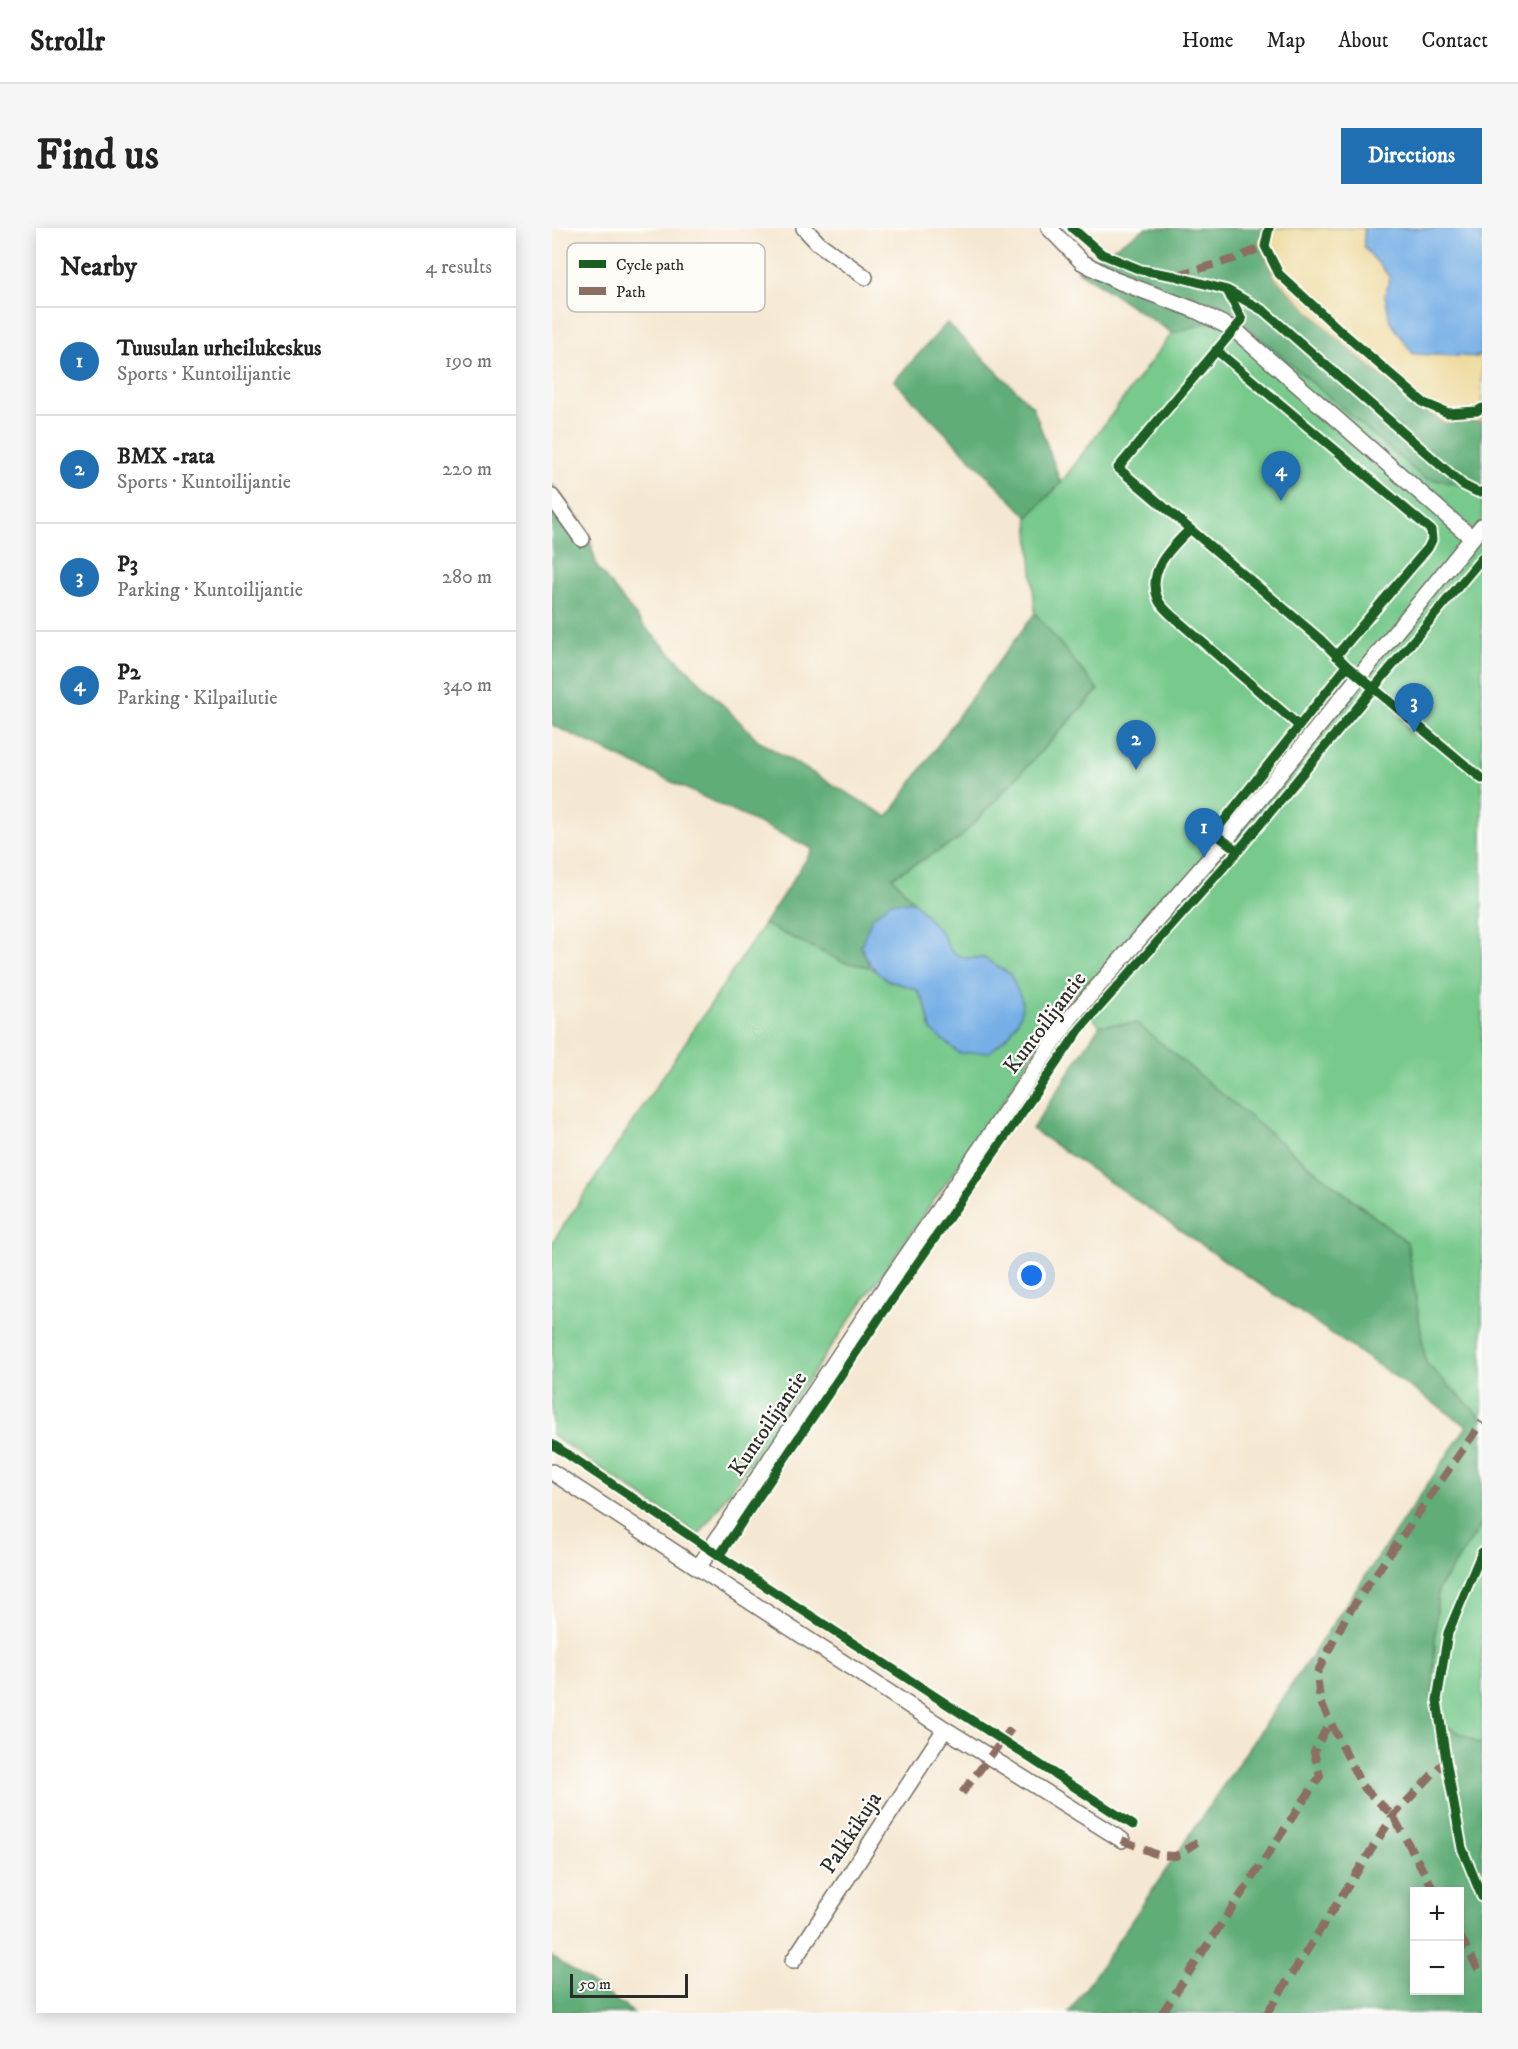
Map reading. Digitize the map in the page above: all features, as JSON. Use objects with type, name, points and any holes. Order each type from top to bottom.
[{"type":"street","points":[[804,228],[818,243],[865,277]]},
{"type":"street","points":[[1049,228],[1082,262],[1098,272],[1195,310],[1235,330],[1477,532]]},
{"type":"street","points":[[552,497],[582,539]]},
{"type":"street","name":"Kuntoilijantie","points":[[698,1568],[857,1328],[1070,1018],[1225,841],[1477,532]]},
{"type":"street","points":[[552,1473],[945,1729],[1122,1840]]},
{"type":"street","name":"Palkkikuja","points":[[792,1961],[945,1729]]},
{"type":"green space","points":[[1146,228],[1268,228],[1258,240],[1275,278],[1343,344],[1416,405],[1444,423],[1482,421],[1482,488],[1424,478],[1233,315],[1172,333],[1077,270]]},
{"type":"green space","points":[[1233,315],[1424,478],[1482,488],[1482,1418],[1426,1363],[1407,1242],[1296,1155],[1137,1024],[1100,1025],[1068,995],[1005,1099],[699,1535],[552,1435],[552,1243],[764,924],[843,962],[870,967],[889,981],[916,989],[925,1003],[931,1030],[984,958],[963,958],[950,950],[943,935],[892,877],[959,839],[1098,691],[1035,613],[1028,517],[1061,483],[1172,333]]},
{"type":"green space","points":[[947,323],[1033,407],[1061,483],[1028,517],[894,381]]},
{"type":"green space","points":[[552,484],[587,529],[597,567],[643,625],[760,742],[888,817],[963,709],[1035,613],[1098,690],[959,839],[892,877],[914,902],[891,902],[861,946],[870,967],[843,962],[764,924],[813,849],[552,725]]},
{"type":"green space","points":[[1137,1023],[1309,1166],[1407,1242],[1426,1363],[1482,1418],[1482,1524],[1438,1589],[1431,1718],[1482,1745],[1482,2013],[1069,2013],[1467,1426],[1032,1129],[1100,1025]]},
{"type":"green space","points":[[1482,1524],[1482,1745],[1431,1718],[1438,1589]]},
{"type":"green space","points":[[552,1956],[634,2013],[552,2013]]},
{"type":"sand","points":[[1268,228],[1364,228],[1364,247],[1390,277],[1385,295],[1477,357],[1482,353],[1482,421],[1444,423],[1416,405],[1343,344],[1275,278],[1258,240]]},
{"type":"water","points":[[1364,228],[1482,228],[1482,353],[1478,357],[1413,354],[1390,321],[1385,295],[1390,277],[1364,247]]},
{"type":"water","points":[[891,902],[914,902],[943,935],[950,950],[963,958],[984,958],[1010,974],[1022,1000],[1021,1015],[1010,1034],[990,1052],[959,1053],[931,1030],[925,1003],[916,989],[888,980],[871,965],[861,946],[872,918]]},
{"type":"marked path","points":[[1177,275],[1234,259],[1265,246]]},
{"type":"marked path","points":[[1432,1887],[1393,1816],[1362,1786],[1320,1701],[1317,1673],[1347,1615],[1482,1422]]},
{"type":"marked path","points":[[1162,2013],[1320,1776],[1314,1752],[1330,1721]]},
{"type":"marked path","points":[[962,1793],[1011,1729]]},
{"type":"marked path","points":[[1267,2013],[1393,1816],[1446,1760]]},
{"type":"marked path","points":[[1122,1840],[1158,1855],[1176,1856],[1197,1842]]},
{"type":"marked path","points":[[1463,1941],[1482,1976]]},
{"type":"cycle path","points":[[1072,228],[1102,254],[1141,270],[1175,276],[1227,290],[1264,311],[1463,485],[1482,492]]},
{"type":"cycle path","points":[[1269,228],[1265,246],[1279,274],[1424,403],[1448,413],[1477,411],[1482,408]]},
{"type":"cycle path","points":[[1227,290],[1242,320],[1118,468],[1320,639],[1347,666]]},
{"type":"cycle path","points":[[1216,350],[1431,530],[1432,540],[1428,548],[1336,656]]},
{"type":"cycle path","points":[[1190,529],[1169,551],[1158,569],[1155,588],[1159,601],[1170,614],[1299,726]]},
{"type":"cycle path","points":[[719,1556],[878,1320],[1080,1029],[1238,851],[1482,558]]},
{"type":"cycle path","points":[[1238,851],[1214,833],[1347,666],[1482,779]]},
{"type":"cycle path","points":[[552,1444],[762,1584],[1133,1825]]},
{"type":"cycle path","points":[[1482,1552],[1448,1633],[1437,1700],[1462,1848],[1482,1897]]},
{"type":"place","name":"P2","points":[[1281,501]]},
{"type":"place","name":"P3","points":[[1414,733]]},
{"type":"place","name":"BMX -rata","points":[[1136,770]]},
{"type":"place","name":"Tuusulan urheilukeskus","points":[[1204,858]]}]
